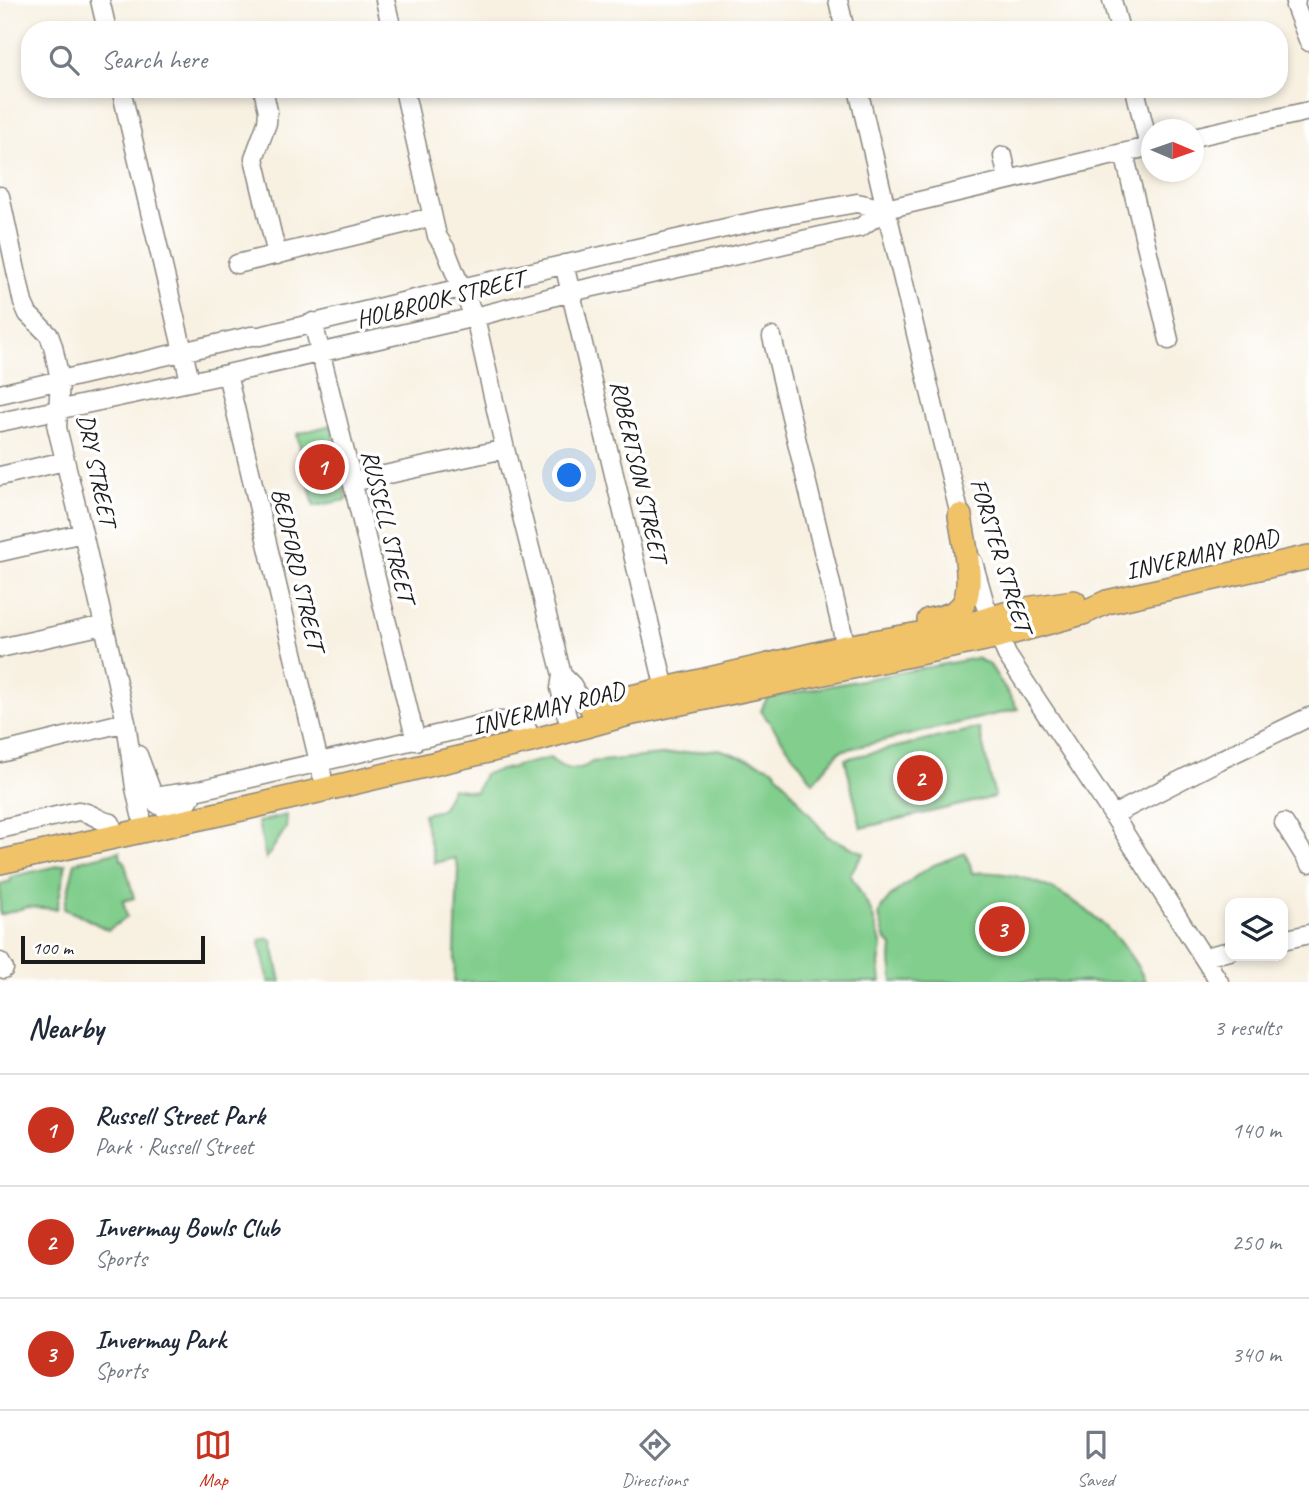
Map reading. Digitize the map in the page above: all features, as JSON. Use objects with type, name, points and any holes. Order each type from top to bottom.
[{"type":"main road","points":[[853,646],[902,627],[951,615],[960,608],[965,601],[968,580],[960,516]]},
{"type":"main road","name":"INVERMAY ROAD","points":[[0,848],[166,808],[243,794],[320,769],[527,729],[629,714],[995,627],[1019,610],[1072,602],[1107,602],[1309,557]]},
{"type":"main road","name":"INVERMAY ROAD","points":[[0,862],[166,808],[295,796],[539,739],[594,708],[665,689],[853,646],[964,626],[995,627]]},
{"type":"main road","points":[[320,769],[327,781],[352,776],[386,775]]},
{"type":"main road","points":[[243,794],[255,798],[290,791],[295,796]]},
{"type":"street","points":[[100,0],[105,21]]},
{"type":"street","points":[[385,0],[389,21]]},
{"type":"street","points":[[838,0],[843,21]]},
{"type":"street","points":[[1112,0],[1118,21]]},
{"type":"street","points":[[1296,0],[1295,6],[1309,42]]},
{"type":"street","points":[[123,98],[190,381]]},
{"type":"street","points":[[266,98],[267,123],[254,158],[278,255]]},
{"type":"street","points":[[406,98],[437,236],[475,317],[562,675],[560,688],[569,723]]},
{"type":"street","name":"FORSTER STREET","points":[[860,98],[960,516],[985,604],[1007,655],[1219,982]]},
{"type":"street","points":[[1137,98],[1143,119]]},
{"type":"street","points":[[1204,135],[1309,111]]},
{"type":"street","name":"HOLBROOK STREET","points":[[0,422],[321,353],[571,292],[861,227],[886,209],[1141,149]]},
{"type":"street","points":[[1125,153],[1169,340]]},
{"type":"street","points":[[1003,156],[1008,180]]},
{"type":"street","name":"DRY STREET","points":[[0,196],[7,263],[28,314],[41,326],[53,345],[60,380],[57,428],[126,722],[135,788],[166,808]]},
{"type":"street","name":"HOLBROOK STREET","points":[[0,394],[765,219],[857,203],[886,209]]},
{"type":"street","points":[[237,264],[432,217]]},
{"type":"street","name":"ROBERTSON STREET","points":[[564,264],[665,689]]},
{"type":"street","name":"RUSSELL STREET","points":[[313,322],[416,741]]},
{"type":"street","points":[[772,337],[853,646]]},
{"type":"street","name":"BEDFORD STREET","points":[[227,374],[320,769]]},
{"type":"street","points":[[352,482],[505,449]]},
{"type":"street","points":[[0,476],[65,461]]},
{"type":"street","points":[[0,552],[83,533]]},
{"type":"street","points":[[0,648],[104,625]]},
{"type":"street","points":[[562,675],[572,685],[581,701],[594,708]]},
{"type":"street","points":[[1113,815],[1309,717]]},
{"type":"street","points":[[166,808],[496,721],[527,729]]},
{"type":"street","points":[[0,753],[126,722]]},
{"type":"street","points":[[0,829],[78,811],[90,813],[99,820],[111,823]]},
{"type":"street","points":[[1284,823],[1309,863]]},
{"type":"street","points":[[1288,939],[1309,934]]},
{"type":"street","points":[[1204,957],[1225,952]]},
{"type":"green space","points":[[331,425],[347,500],[314,506],[297,434]]},
{"type":"green space","points":[[976,658],[990,665],[1018,709],[840,751],[813,782],[761,711],[767,698]]},
{"type":"green space","points":[[979,728],[995,797],[861,828],[845,759]]},
{"type":"green space","points":[[719,749],[773,768],[827,836],[864,853],[850,874],[871,911],[882,946],[879,964],[881,982],[454,982],[458,868],[455,858],[435,863],[423,814],[441,810],[452,788],[476,792],[484,774],[550,758],[560,765],[576,769],[592,762]]},
{"type":"green space","points":[[287,815],[286,828],[266,859],[258,822]]},
{"type":"green space","points":[[120,851],[134,898],[123,901],[127,917],[108,930],[64,909],[75,862]]},
{"type":"green space","points":[[965,853],[972,873],[999,873],[1025,878],[1074,902],[1096,918],[1116,938],[1133,959],[1146,982],[893,982],[892,946],[886,940],[880,920],[882,907],[892,895],[920,873]]},
{"type":"green space","points":[[66,864],[57,909],[27,907],[0,915],[0,884],[11,881],[10,877]]},
{"type":"green space","points":[[267,938],[272,940],[281,982],[269,982],[259,941]]},
{"type":"place","name":"Russell Street Park","points":[[322,467]]},
{"type":"place","name":"Invermay Bowls Club","points":[[920,778]]},
{"type":"place","name":"Invermay Park","points":[[1002,929]]}]
